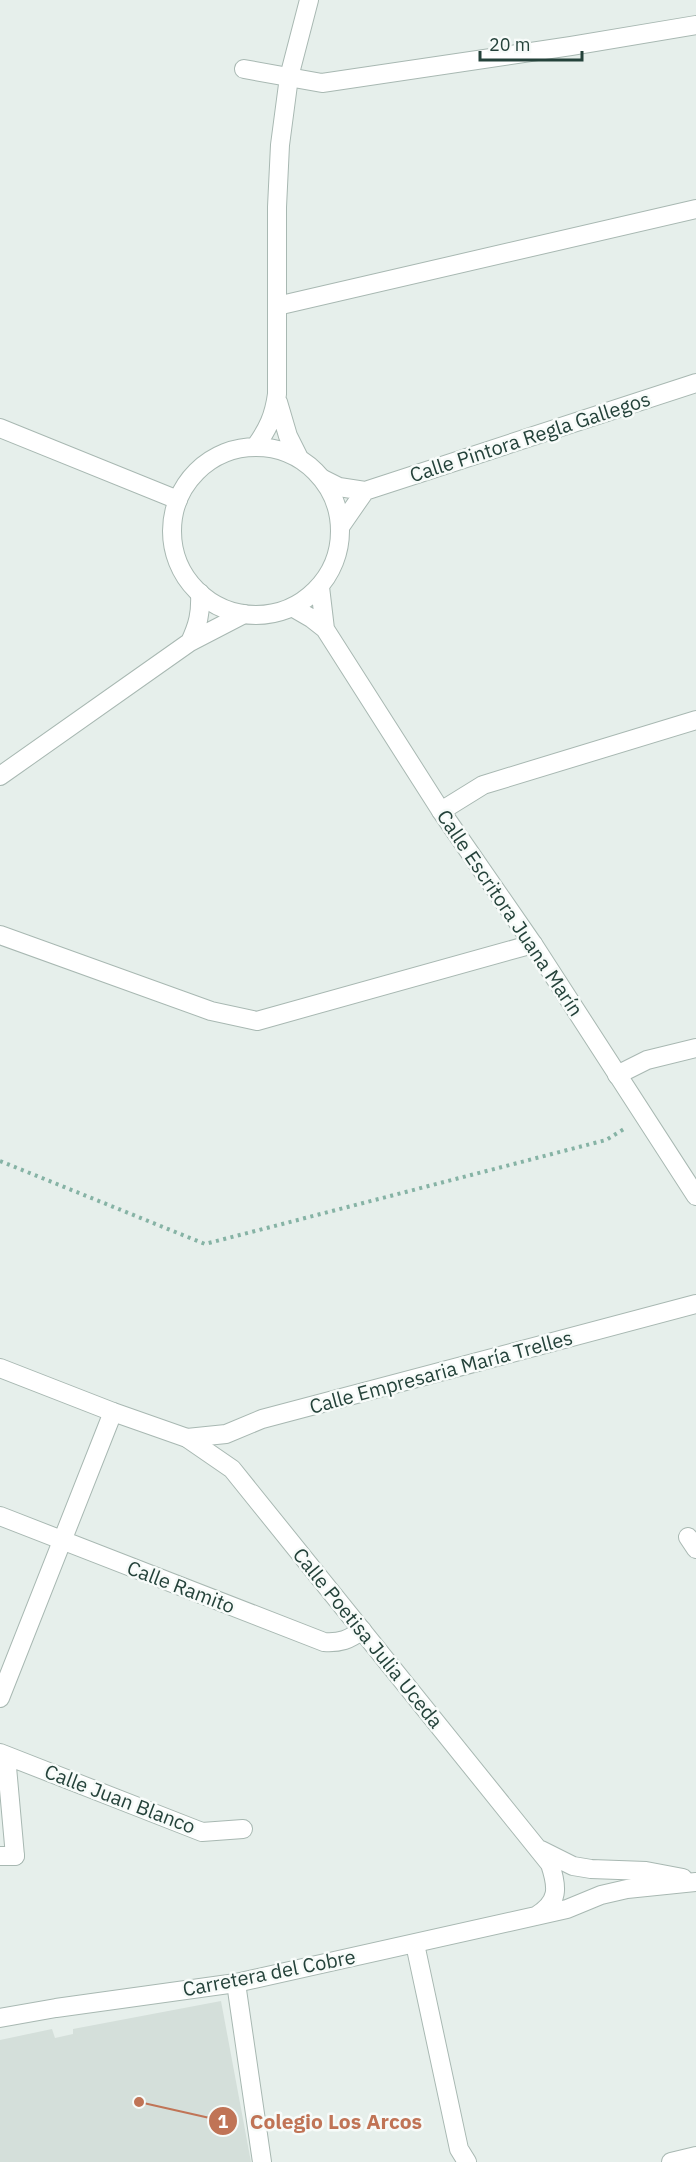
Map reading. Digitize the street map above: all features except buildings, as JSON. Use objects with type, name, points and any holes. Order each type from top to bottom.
[{"type":"street","points":[[255,447],[267,432],[273,417],[277,394],[277,207],[280,145],[289,77],[309,0]]},
{"type":"street","points":[[244,69],[322,83],[696,25]]},
{"type":"street","points":[[277,306],[696,209]]},
{"type":"street","name":"Calle Pintora Regla Gallegos","points":[[323,479],[339,487],[365,491],[696,383]]},
{"type":"street","points":[[277,394],[288,436],[299,458]]},
{"type":"street","points":[[0,428],[178,500]]},
{"type":"street","points":[[274,448],[299,458],[323,479],[335,501],[340,519],[337,555],[330,572],[320,587],[306,599],[277,613],[244,614],[221,607],[200,593],[188,581],[180,566],[172,533],[178,500],[188,482],[201,468],[217,456],[235,449],[274,448]]},
{"type":"street","points":[[340,527],[365,491]]},
{"type":"street","points":[[320,587],[325,629]]},
{"type":"street","points":[[190,642],[200,618],[200,593]]},
{"type":"street","points":[[292,607],[325,629]]},
{"type":"street","points":[[0,776],[190,642],[244,614]]},
{"type":"street","name":"Calle Escritora Juana Marín","points":[[325,629],[441,811],[533,944],[696,1196]]},
{"type":"street","points":[[441,811],[483,786],[696,720]]},
{"type":"street","points":[[0,935],[211,1011],[257,1021],[533,944]]},
{"type":"street","points":[[618,1075],[647,1060],[696,1048]]},
{"type":"street","name":"Calle Empresaria María Trelles","points":[[187,1438],[226,1434],[262,1419],[696,1304]]},
{"type":"street","points":[[0,1368],[187,1438]]},
{"type":"street","points":[[0,1698],[113,1412]]},
{"type":"street","name":"Calle Poetisa Julia Uceda","points":[[187,1438],[231,1469],[540,1849]]},
{"type":"street","name":"Calle Ramito","points":[[0,1516],[324,1642],[351,1639],[362,1630]]},
{"type":"street","points":[[3,1754],[7,1856]]},
{"type":"street","name":"Calle Juan Blanco","points":[[3,1754],[202,1832],[243,1829]]},
{"type":"street","points":[[540,1849],[573,1866],[646,1872],[696,1881]]},
{"type":"street","points":[[536,1916],[552,1903],[556,1883],[550,1864],[540,1849]]},
{"type":"street","name":"Carretera del Cobre","points":[[0,2018],[67,2006],[236,1983],[567,1909],[602,1895],[627,1889],[696,1881]]},
{"type":"street","points":[[415,1944],[459,2149],[467,2162]]},
{"type":"street","points":[[236,1983],[262,2162]]},
{"type":"street","points":[[671,2162],[696,2156]]},
{"type":"path","points":[[0,1161],[205,1244],[606,1140],[644,1116]]},
{"type":"shaded area","points":[[221,2001],[251,2162],[0,2162],[0,2040],[52,2029],[55,2038],[73,2034],[73,2029]]},
{"type":"place","name":"Colegio Los Arcos","points":[[139,2102]]}]
